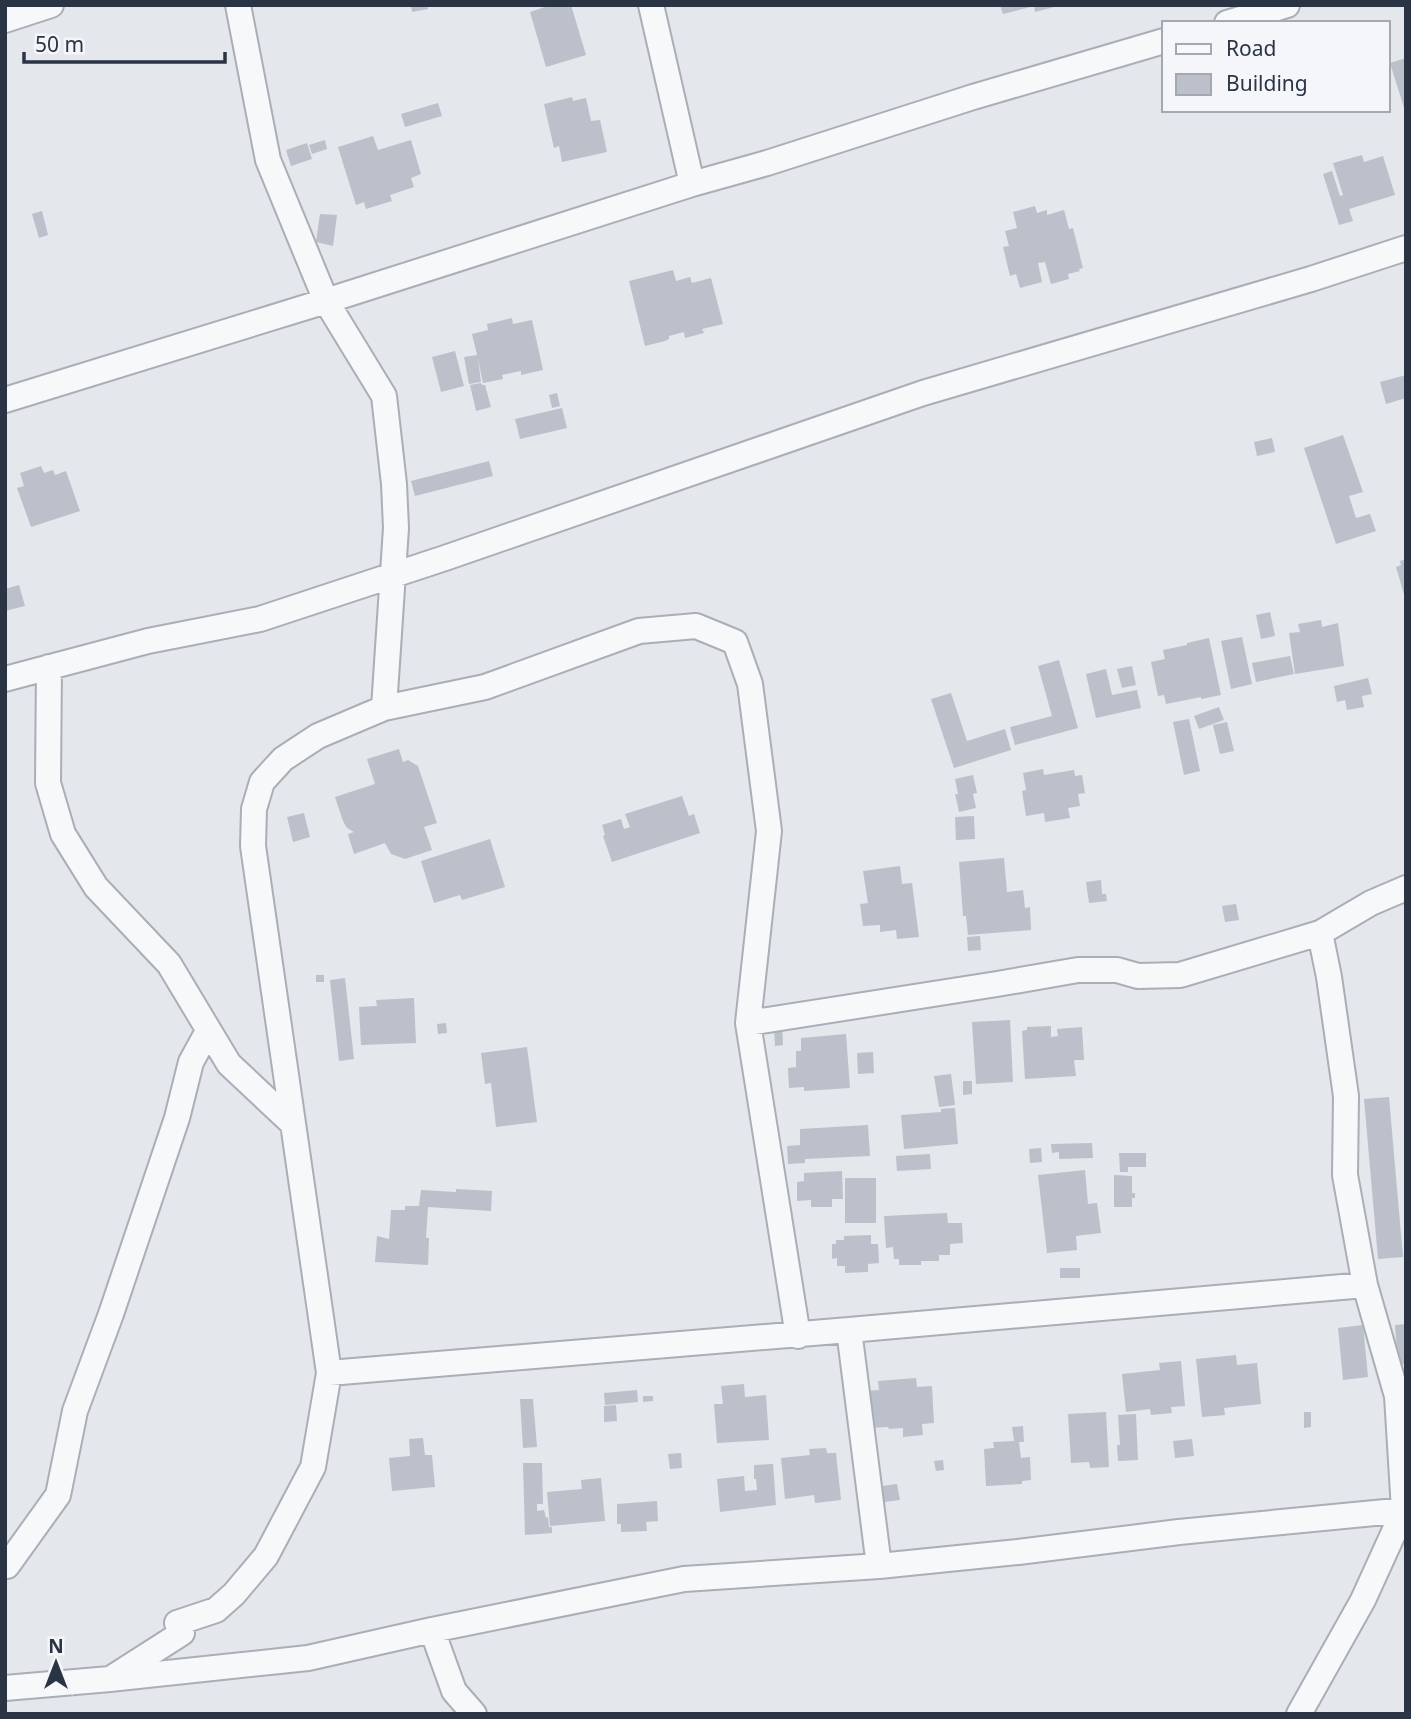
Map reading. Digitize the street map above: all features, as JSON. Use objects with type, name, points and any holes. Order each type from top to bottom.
[{"type":"street","points":[[5,20],[51,5]]},
{"type":"street","points":[[238,5],[268,160],[326,301],[384,396],[396,528],[384,708]]},
{"type":"street","points":[[651,5],[692,184]]},
{"type":"street","points":[[1234,21],[1287,5]]},
{"type":"street","points":[[5,400],[692,184],[1162,42]]},
{"type":"street","points":[[5,679],[148,641],[260,619],[923,393],[1311,279],[1406,248]]},
{"type":"street","points":[[110,1679],[182,1633],[177,1623],[216,1610],[234,1594],[266,1556],[313,1467],[328,1373],[253,846],[254,809],[262,782],[283,759],[318,736],[384,708],[485,687],[639,631],[696,626],[735,642],[750,684],[769,831],[748,1023],[798,1336]]},
{"type":"street","points":[[49,667],[48,783],[63,834],[96,887],[169,964],[229,1064],[293,1124]]},
{"type":"street","points":[[748,1023],[1078,970],[1180,975],[1320,933],[1371,903],[1406,888]]},
{"type":"street","points":[[1299,1714],[1363,1600],[1405,1510],[1397,1396],[1365,1285],[1345,1175],[1346,1096],[1320,933]]},
{"type":"street","points":[[7,1566],[58,1496],[75,1411],[161,1167],[191,1062],[208,1031]]},
{"type":"street","points":[[328,1373],[798,1336],[1365,1285]]},
{"type":"street","points":[[849,1330],[879,1566]]},
{"type":"street","points":[[5,1688],[309,1658],[432,1630],[684,1580],[879,1566],[1405,1510]]},
{"type":"street","points":[[432,1630],[454,1691],[474,1714]]},
{"type":"building","points":[[411,5],[427,5],[428,9],[412,12]]},
{"type":"building","points":[[551,5],[571,5],[586,55],[546,67],[530,12]]},
{"type":"building","points":[[1000,5],[1058,6],[1035,12],[1034,6],[1003,14]]},
{"type":"building","points":[[1406,58],[1406,111],[1405,111],[1390,63]]},
{"type":"building","points":[[572,97],[573,101],[586,98],[591,121],[600,120],[607,152],[562,162],[559,146],[554,148],[544,104]]},
{"type":"building","points":[[438,103],[442,116],[405,127],[401,114]]},
{"type":"building","points":[[373,136],[378,150],[411,140],[421,174],[411,178],[414,187],[390,195],[392,201],[366,209],[364,202],[356,205],[338,147]]},
{"type":"building","points":[[325,140],[327,149],[312,154],[309,145]]},
{"type":"building","points":[[307,143],[312,159],[291,166],[286,150]]},
{"type":"building","points":[[1362,155],[1364,162],[1383,156],[1395,195],[1349,209],[1353,221],[1339,225],[1323,174],[1332,171],[1340,196],[1343,195],[1333,163]]},
{"type":"building","points":[[1035,206],[1037,213],[1047,210],[1047,215],[1064,210],[1069,229],[1073,228],[1083,268],[1068,274],[1069,279],[1051,284],[1045,262],[1038,263],[1042,282],[1020,288],[1016,274],[1010,276],[1003,247],[1009,246],[1005,231],[1017,228],[1013,212]]},
{"type":"building","points":[[42,211],[48,235],[39,238],[32,214]]},
{"type":"building","points":[[320,214],[337,215],[333,246],[316,242]]},
{"type":"building","points":[[673,270],[676,281],[690,277],[692,283],[711,278],[723,324],[702,329],[704,333],[685,338],[684,332],[645,346],[629,281]]},
{"type":"building","points":[[512,318],[513,324],[532,320],[543,370],[521,375],[521,371],[502,375],[503,379],[483,383],[478,359],[481,382],[469,384],[464,357],[477,355],[472,334],[488,330],[487,324]]},
{"type":"building","points":[[455,351],[464,386],[441,392],[432,357]]},
{"type":"building","points":[[1406,375],[1406,398],[1386,404],[1380,382]]},
{"type":"building","points":[[470,385],[485,385],[491,407],[476,411]]},
{"type":"building","points":[[557,393],[560,406],[552,408],[549,395]]},
{"type":"building","points":[[562,408],[567,428],[520,439],[515,419]]},
{"type":"building","points":[[1343,435],[1363,492],[1349,496],[1356,518],[1370,514],[1376,531],[1336,544],[1304,448]]},
{"type":"building","points":[[1272,438],[1275,452],[1257,456],[1254,442]]},
{"type":"building","points":[[489,461],[493,476],[415,496],[411,481]]},
{"type":"building","points":[[41,466],[44,473],[53,470],[55,475],[66,471],[80,511],[31,527],[17,488],[24,486],[20,473]]},
{"type":"building","points":[[1406,559],[1405,598],[1396,567],[1401,565],[1400,561]]},
{"type":"building","points":[[19,585],[25,606],[5,611],[5,589]]},
{"type":"building","points":[[1270,612],[1275,636],[1261,639],[1256,615]]},
{"type":"building","points":[[1321,620],[1322,627],[1338,623],[1344,666],[1295,674],[1289,633],[1300,632],[1298,624]]},
{"type":"building","points":[[1242,637],[1252,684],[1231,689],[1221,641]]},
{"type":"building","points":[[1209,638],[1221,695],[1166,704],[1164,695],[1158,696],[1151,662],[1165,659],[1163,650]]},
{"type":"building","points":[[1290,656],[1294,674],[1256,682],[1252,663]]},
{"type":"building","points":[[1059,660],[1078,728],[1015,745],[1010,727],[1052,716],[1038,666]]},
{"type":"building","points":[[1132,666],[1136,685],[1122,688],[1117,669]]},
{"type":"building","points":[[1106,669],[1112,695],[1137,690],[1141,708],[1096,718],[1086,674]]},
{"type":"building","points":[[1368,678],[1372,694],[1362,696],[1364,707],[1347,710],[1345,700],[1337,702],[1334,686]]},
{"type":"building","points":[[951,693],[967,741],[1005,729],[1011,750],[954,768],[931,699]]},
{"type":"building","points":[[1219,707],[1224,720],[1199,729],[1194,716]]},
{"type":"building","points":[[1189,719],[1200,771],[1184,775],[1173,722]]},
{"type":"building","points":[[1227,722],[1234,751],[1220,754],[1213,725]]},
{"type":"building","points":[[399,749],[403,762],[408,760],[418,766],[437,823],[424,827],[432,850],[405,859],[391,854],[385,843],[354,854],[348,834],[354,832],[347,828],[343,821],[335,797],[375,784],[367,759]]},
{"type":"building","points":[[1043,769],[1044,775],[1074,770],[1075,776],[1082,775],[1085,793],[1078,794],[1080,806],[1068,808],[1070,818],[1045,822],[1044,813],[1026,816],[1022,791],[1026,790],[1023,773]]},
{"type":"building","points":[[973,775],[977,793],[973,794],[976,808],[959,812],[955,779]]},
{"type":"building","points":[[682,796],[689,816],[694,814],[700,833],[612,862],[602,825],[621,819],[624,829],[630,827],[625,814]]},
{"type":"building","points":[[304,813],[310,837],[293,842],[287,817]]},
{"type":"building","points":[[974,816],[975,839],[956,840],[955,817]]},
{"type":"building","points":[[490,839],[505,887],[462,900],[460,895],[434,903],[421,861]]},
{"type":"building","points":[[1004,858],[1007,892],[1023,890],[1025,908],[1030,907],[1031,930],[968,935],[966,916],[963,916],[959,862]]},
{"type":"building","points":[[900,866],[902,884],[912,883],[919,937],[897,939],[896,930],[880,932],[880,925],[863,926],[860,904],[868,903],[863,871]]},
{"type":"building","points":[[1101,880],[1102,894],[1106,894],[1107,901],[1089,903],[1086,882]]},
{"type":"building","points":[[1236,904],[1239,920],[1225,922],[1222,906]]},
{"type":"building","points":[[980,936],[981,950],[968,951],[967,937]]},
{"type":"building","points":[[316,975],[324,975],[324,982],[316,982]]},
{"type":"building","points":[[345,978],[354,1059],[339,1061],[330,980]]},
{"type":"building","points":[[414,998],[416,1043],[361,1045],[359,1007],[377,1006],[376,1000]]},
{"type":"building","points":[[1010,1020],[1013,1082],[976,1084],[972,1022]]},
{"type":"building","points":[[446,1023],[447,1033],[438,1034],[437,1024]]},
{"type":"building","points":[[774,1025],[782,1025],[783,1045],[775,1046]]},
{"type":"building","points":[[1051,1026],[1051,1037],[1058,1036],[1057,1029],[1082,1027],[1084,1060],[1074,1060],[1076,1076],[1025,1079],[1022,1031],[1027,1030],[1027,1027]]},
{"type":"building","points":[[846,1034],[850,1088],[804,1091],[804,1087],[789,1088],[788,1068],[796,1067],[796,1051],[801,1051],[801,1038]]},
{"type":"building","points":[[527,1047],[537,1122],[496,1127],[491,1083],[485,1084],[481,1053]]},
{"type":"building","points":[[873,1052],[874,1073],[858,1074],[857,1053]]},
{"type":"building","points":[[951,1074],[955,1105],[939,1107],[934,1076]]},
{"type":"building","points":[[963,1081],[972,1081],[972,1094],[963,1095]]},
{"type":"building","points":[[1389,1097],[1403,1257],[1378,1259],[1364,1099]]},
{"type":"building","points":[[955,1108],[958,1144],[904,1149],[901,1115],[941,1112],[941,1109]]},
{"type":"building","points":[[868,1125],[870,1156],[805,1159],[805,1163],[788,1164],[787,1146],[800,1145],[800,1129]]},
{"type":"building","points":[[1092,1143],[1093,1158],[1059,1159],[1059,1152],[1052,1153],[1051,1144]]},
{"type":"building","points":[[1041,1148],[1042,1162],[1030,1163],[1029,1149]]},
{"type":"building","points":[[1119,1153],[1146,1153],[1146,1167],[1128,1167],[1128,1172],[1120,1172]]},
{"type":"building","points":[[930,1154],[931,1169],[897,1171],[896,1156]]},
{"type":"building","points":[[1085,1170],[1088,1204],[1097,1203],[1101,1233],[1076,1236],[1077,1250],[1047,1253],[1038,1175]]},
{"type":"building","points":[[842,1171],[843,1199],[832,1199],[832,1207],[811,1207],[811,1200],[797,1201],[797,1182],[804,1181],[804,1173]]},
{"type":"building","points":[[1114,1175],[1132,1176],[1132,1193],[1135,1193],[1135,1198],[1132,1198],[1132,1207],[1114,1207]]},
{"type":"building","points":[[845,1178],[876,1178],[876,1223],[845,1223]]},
{"type":"building","points":[[456,1189],[492,1191],[491,1211],[428,1207],[428,1265],[375,1262],[377,1236],[389,1239],[391,1210],[419,1206],[421,1190],[456,1192]]},
{"type":"building","points":[[947,1213],[948,1223],[962,1223],[963,1243],[950,1244],[950,1255],[939,1255],[939,1261],[921,1261],[921,1265],[899,1265],[899,1259],[894,1259],[893,1247],[886,1248],[884,1216]]},
{"type":"building","points":[[871,1235],[871,1244],[878,1244],[879,1263],[868,1264],[868,1272],[845,1273],[845,1266],[837,1266],[837,1258],[832,1259],[832,1244],[836,1244],[836,1240],[844,1240],[844,1236]]},
{"type":"building","points":[[1060,1268],[1080,1268],[1080,1278],[1060,1278]]},
{"type":"building","points":[[1406,1324],[1406,1364],[1398,1365],[1395,1325]]},
{"type":"building","points":[[1363,1325],[1368,1377],[1343,1380],[1338,1328]]},
{"type":"building","points":[[1236,1355],[1237,1365],[1257,1363],[1261,1404],[1224,1408],[1225,1415],[1202,1417],[1196,1359]]},
{"type":"building","points":[[1181,1361],[1185,1406],[1171,1407],[1172,1413],[1151,1415],[1150,1409],[1126,1412],[1122,1374],[1160,1370],[1159,1363]]},
{"type":"building","points":[[916,1378],[917,1387],[932,1386],[934,1423],[922,1424],[923,1435],[903,1437],[903,1428],[869,1428],[866,1391],[879,1390],[878,1381]]},
{"type":"building","points":[[744,1384],[745,1397],[766,1395],[769,1440],[717,1443],[714,1404],[723,1404],[721,1386]]},
{"type":"building","points":[[637,1390],[638,1402],[605,1405],[604,1393]]},
{"type":"building","points":[[643,1396],[653,1396],[653,1401],[643,1402]]},
{"type":"building","points":[[520,1399],[533,1399],[537,1447],[523,1448]]},
{"type":"building","points":[[616,1405],[617,1421],[604,1422],[604,1406]]},
{"type":"building","points":[[1106,1412],[1109,1467],[1090,1468],[1089,1462],[1071,1463],[1068,1414]]},
{"type":"building","points":[[1304,1412],[1311,1412],[1311,1427],[1304,1428]]},
{"type":"building","points":[[1136,1414],[1138,1460],[1118,1461],[1118,1415]]},
{"type":"building","points":[[1023,1426],[1024,1442],[1019,1442],[1021,1458],[1030,1457],[1031,1480],[1022,1481],[1022,1484],[986,1486],[984,1449],[994,1448],[993,1442],[1014,1441],[1012,1427]]},
{"type":"building","points":[[423,1438],[425,1455],[432,1455],[435,1487],[392,1491],[389,1458],[410,1456],[409,1439]]},
{"type":"building","points":[[1192,1439],[1194,1456],[1175,1458],[1173,1441]]},
{"type":"building","points":[[826,1448],[827,1453],[836,1453],[841,1500],[815,1503],[814,1495],[785,1499],[781,1458],[810,1455],[809,1449]]},
{"type":"building","points":[[681,1453],[682,1468],[670,1469],[668,1454]]},
{"type":"building","points":[[943,1460],[944,1470],[936,1471],[934,1461]]},
{"type":"building","points":[[523,1463],[542,1463],[543,1504],[537,1504],[537,1511],[544,1510],[552,1533],[525,1535]]},
{"type":"building","points":[[773,1464],[776,1505],[720,1512],[717,1479],[744,1476],[745,1491],[757,1490],[754,1465]]},
{"type":"building","points":[[601,1478],[605,1521],[550,1526],[547,1492],[582,1489],[581,1480]]},
{"type":"building","points":[[897,1484],[900,1500],[884,1502],[882,1486]]},
{"type":"building","points":[[657,1501],[658,1521],[646,1522],[647,1531],[621,1532],[621,1524],[617,1524],[617,1504]]}]
